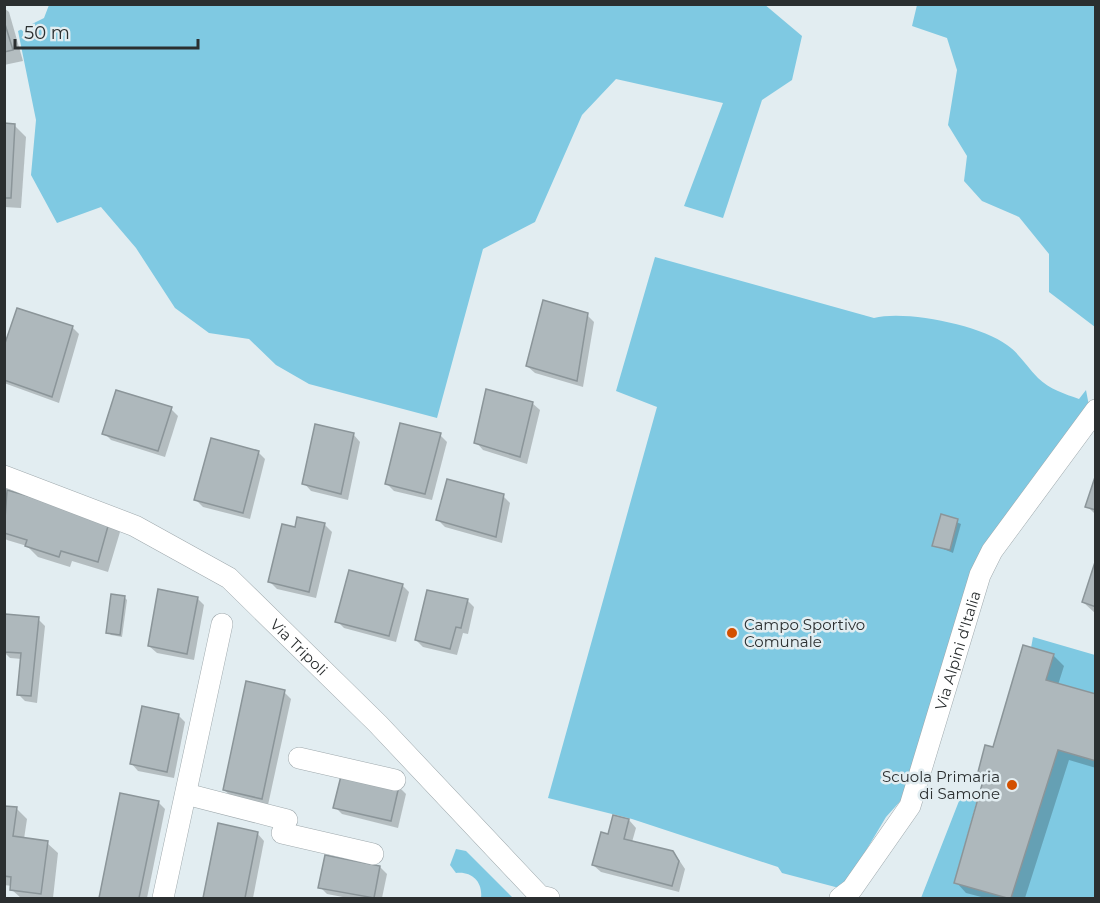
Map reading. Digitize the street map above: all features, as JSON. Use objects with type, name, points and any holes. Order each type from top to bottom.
[{"type":"street","name":"Via Alpini d'Italia","points":[[840,898],[852,889],[910,806],[980,575],[992,551],[1095,410]]},
{"type":"street","name":"Via Tripoli","points":[[4,476],[135,526],[229,578],[378,724],[543,898]]},
{"type":"street","points":[[163,898],[222,624]]},
{"type":"street","points":[[299,758],[395,780]]},
{"type":"street","points":[[186,794],[373,854]]},
{"type":"shaded area","points":[[764,4],[802,36],[792,80],[762,100],[723,218],[684,206],[723,103],[616,79],[582,115],[535,222],[483,249],[437,418],[309,384],[276,365],[249,339],[209,333],[175,308],[136,248],[101,207],[57,223],[31,175],[36,120],[18,31],[44,18],[49,5]]},
{"type":"shaded area","points":[[917,5],[1095,5],[1095,327],[1049,292],[1049,254],[1019,217],[982,201],[964,181],[967,156],[948,125],[957,70],[947,38],[912,26]]},
{"type":"shaded area","points":[[655,257],[874,318],[904,316],[923,318],[979,331],[995,338],[1016,352],[1042,382],[1052,388],[1079,399],[1086,390],[1089,406],[1001,522],[904,797],[886,817],[843,889],[782,873],[778,867],[632,819],[548,798],[657,407],[616,391]]},
{"type":"shaded area","points":[[1033,637],[1095,655],[1095,694],[1046,680],[1053,654],[1031,648]]},
{"type":"shaded area","points":[[1058,750],[1095,761],[1095,898],[1011,898]]},
{"type":"shaded area","points":[[979,793],[954,883],[1007,898],[921,898],[959,801]]},
{"type":"shaded area","points":[[456,849],[466,851],[513,898],[481,898],[480,887],[475,879],[467,874],[456,873],[450,865]]},
{"type":"building","points":[[4,21],[13,50],[4,52]]},
{"type":"building","points":[[4,123],[15,124],[11,198],[4,198]]},
{"type":"building","points":[[543,300],[588,313],[577,381],[526,366]]},
{"type":"building","points":[[17,308],[73,326],[52,397],[4,380],[4,346]]},
{"type":"building","points":[[486,389],[533,402],[520,457],[474,443]]},
{"type":"building","points":[[116,390],[172,407],[158,451],[102,434]]},
{"type":"building","points":[[400,423],[441,433],[425,494],[385,484]]},
{"type":"building","points":[[315,424],[354,433],[341,494],[302,484]]},
{"type":"building","points":[[211,438],[259,451],[243,513],[194,500]]},
{"type":"building","points":[[1096,474],[1096,510],[1085,507]]},
{"type":"building","points":[[447,479],[504,494],[496,537],[436,520]]},
{"type":"building","points":[[7,490],[110,519],[98,562],[61,551],[59,557],[25,546],[27,540],[4,533]]},
{"type":"building","points":[[941,514],[958,519],[950,550],[932,546]]},
{"type":"building","points":[[297,517],[325,523],[309,592],[268,582],[282,524],[295,527]]},
{"type":"building","points":[[1096,559],[1096,607],[1082,602]]},
{"type":"building","points":[[349,570],[403,584],[389,636],[335,622]]},
{"type":"building","points":[[158,589],[198,597],[187,654],[148,646]]},
{"type":"building","points":[[427,590],[468,599],[461,628],[456,627],[450,649],[415,640]]},
{"type":"building","points":[[111,594],[125,596],[120,635],[106,633]]},
{"type":"building","points":[[5,614],[39,617],[31,696],[17,695],[21,653],[4,652]]},
{"type":"building","points":[[1023,645],[1054,654],[1046,680],[1096,694],[1096,761],[1058,750],[1011,898],[1007,898],[954,883],[985,774],[978,772],[985,745],[993,747]]},
{"type":"building","points":[[246,681],[285,690],[262,799],[223,790]]},
{"type":"building","points":[[142,706],[179,714],[167,772],[130,764]]},
{"type":"building","points":[[342,772],[399,786],[391,821],[333,808]]},
{"type":"building","points":[[120,793],[159,801],[139,898],[99,898]]},
{"type":"building","points":[[4,806],[17,807],[13,836],[48,841],[41,894],[10,890],[11,877],[4,876]]},
{"type":"building","points":[[613,815],[629,819],[624,839],[673,851],[679,861],[672,886],[592,865],[601,832],[608,834]]},
{"type":"building","points":[[218,823],[258,832],[245,898],[203,898]]},
{"type":"building","points":[[325,855],[380,866],[374,898],[318,888]]},
{"type":"place","name":"Campo Sportivo Comunale","points":[[732,633]]},
{"type":"place","name":"Scuola Primaria di Samone","points":[[1012,785]]}]
